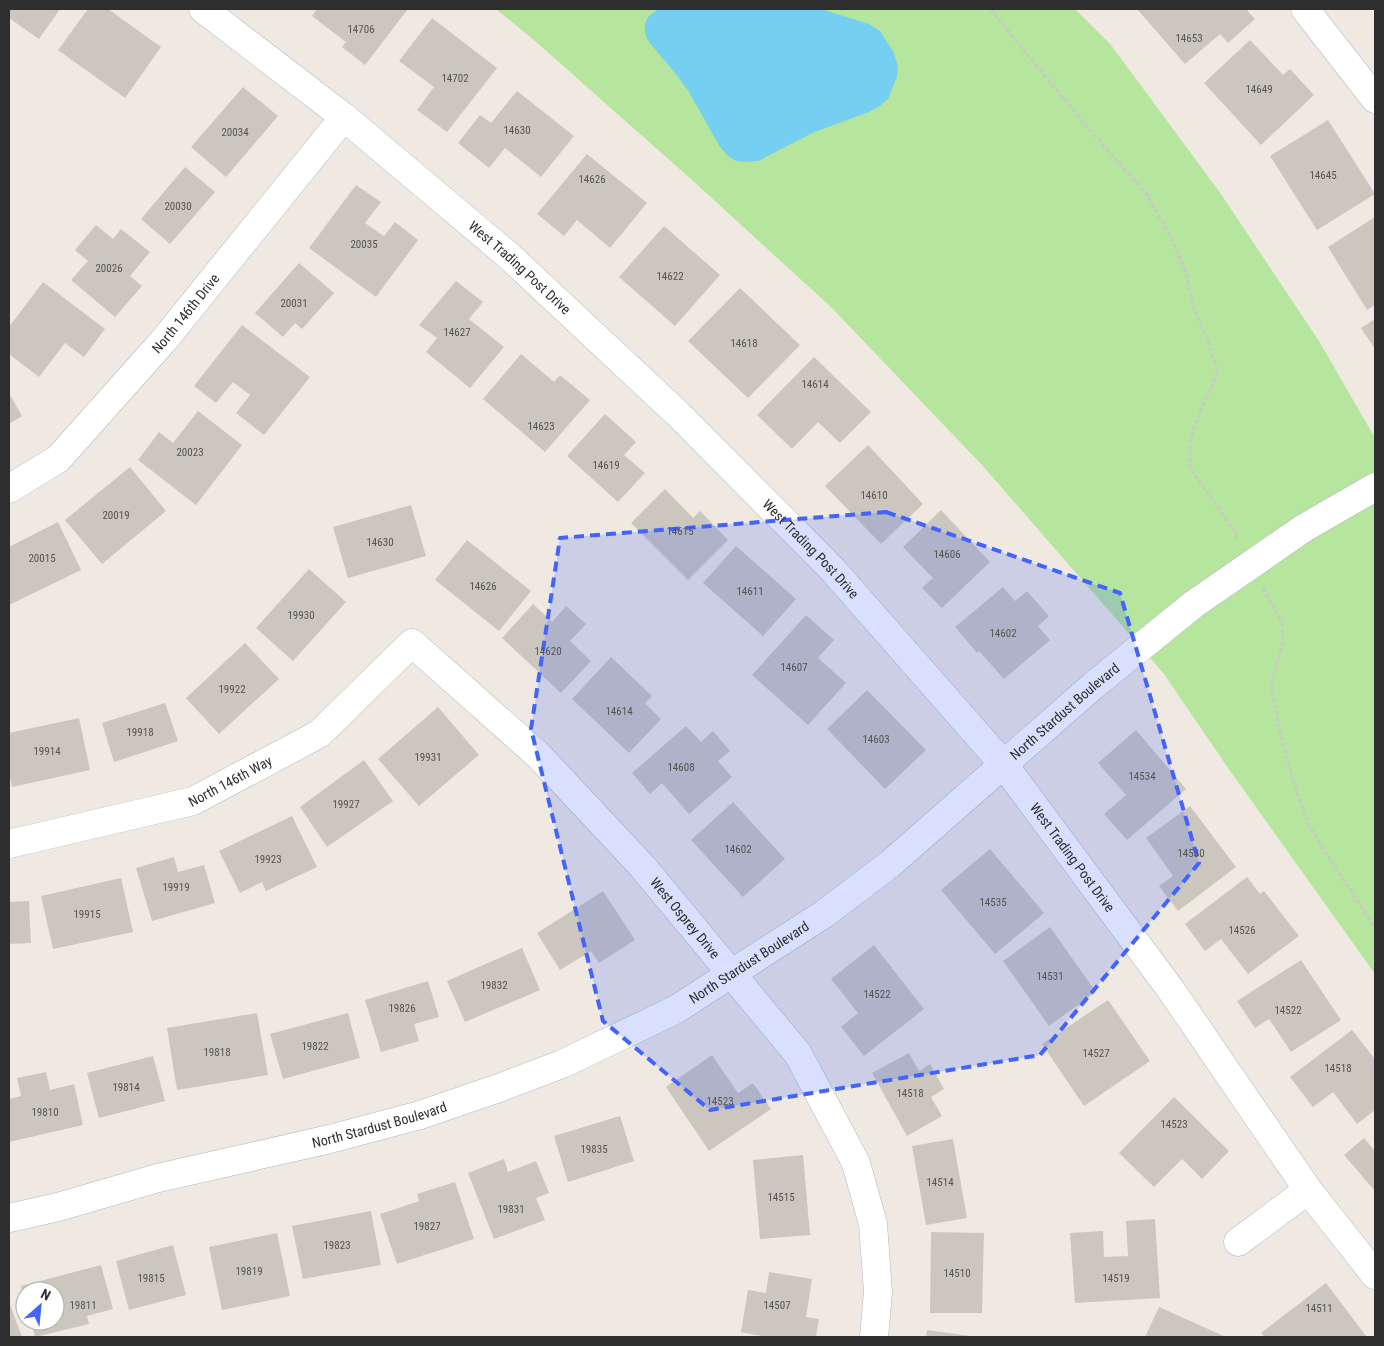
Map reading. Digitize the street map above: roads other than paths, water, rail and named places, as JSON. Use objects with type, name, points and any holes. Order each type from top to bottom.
[{"type":"street","name":"West Trading Post Drive","points":[[204,9],[344,116],[509,256],[678,414],[833,570],[1004,765],[1171,990],[1308,1190],[1375,1275]]},
{"type":"street","points":[[1305,9],[1375,99]]},
{"type":"street","name":"North 146th Drive","points":[[9,489],[58,459],[165,339],[344,116]]},
{"type":"street","name":"North Stardust Boulevard","points":[[9,1218],[58,1207],[158,1178],[330,1139],[420,1115],[562,1064],[675,1010],[824,914],[890,864],[1094,685],[1194,604],[1304,528],[1375,487]]},
{"type":"street","name":"North 146th Way","points":[[9,844],[193,801],[319,734],[412,643]]},
{"type":"street","name":"West Osprey Drive","points":[[412,643],[538,755],[642,866],[798,1054],[856,1163],[873,1224],[878,1292],[874,1337]]},
{"type":"street","points":[[1238,1242],[1308,1190]]},
{"type":"water","points":[[658,9],[821,9],[869,24],[880,31],[894,53],[898,67],[897,77],[888,99],[869,112],[812,133],[758,161],[736,161],[728,156],[720,147],[689,92],[649,42],[645,34],[645,24],[648,17]]}]
